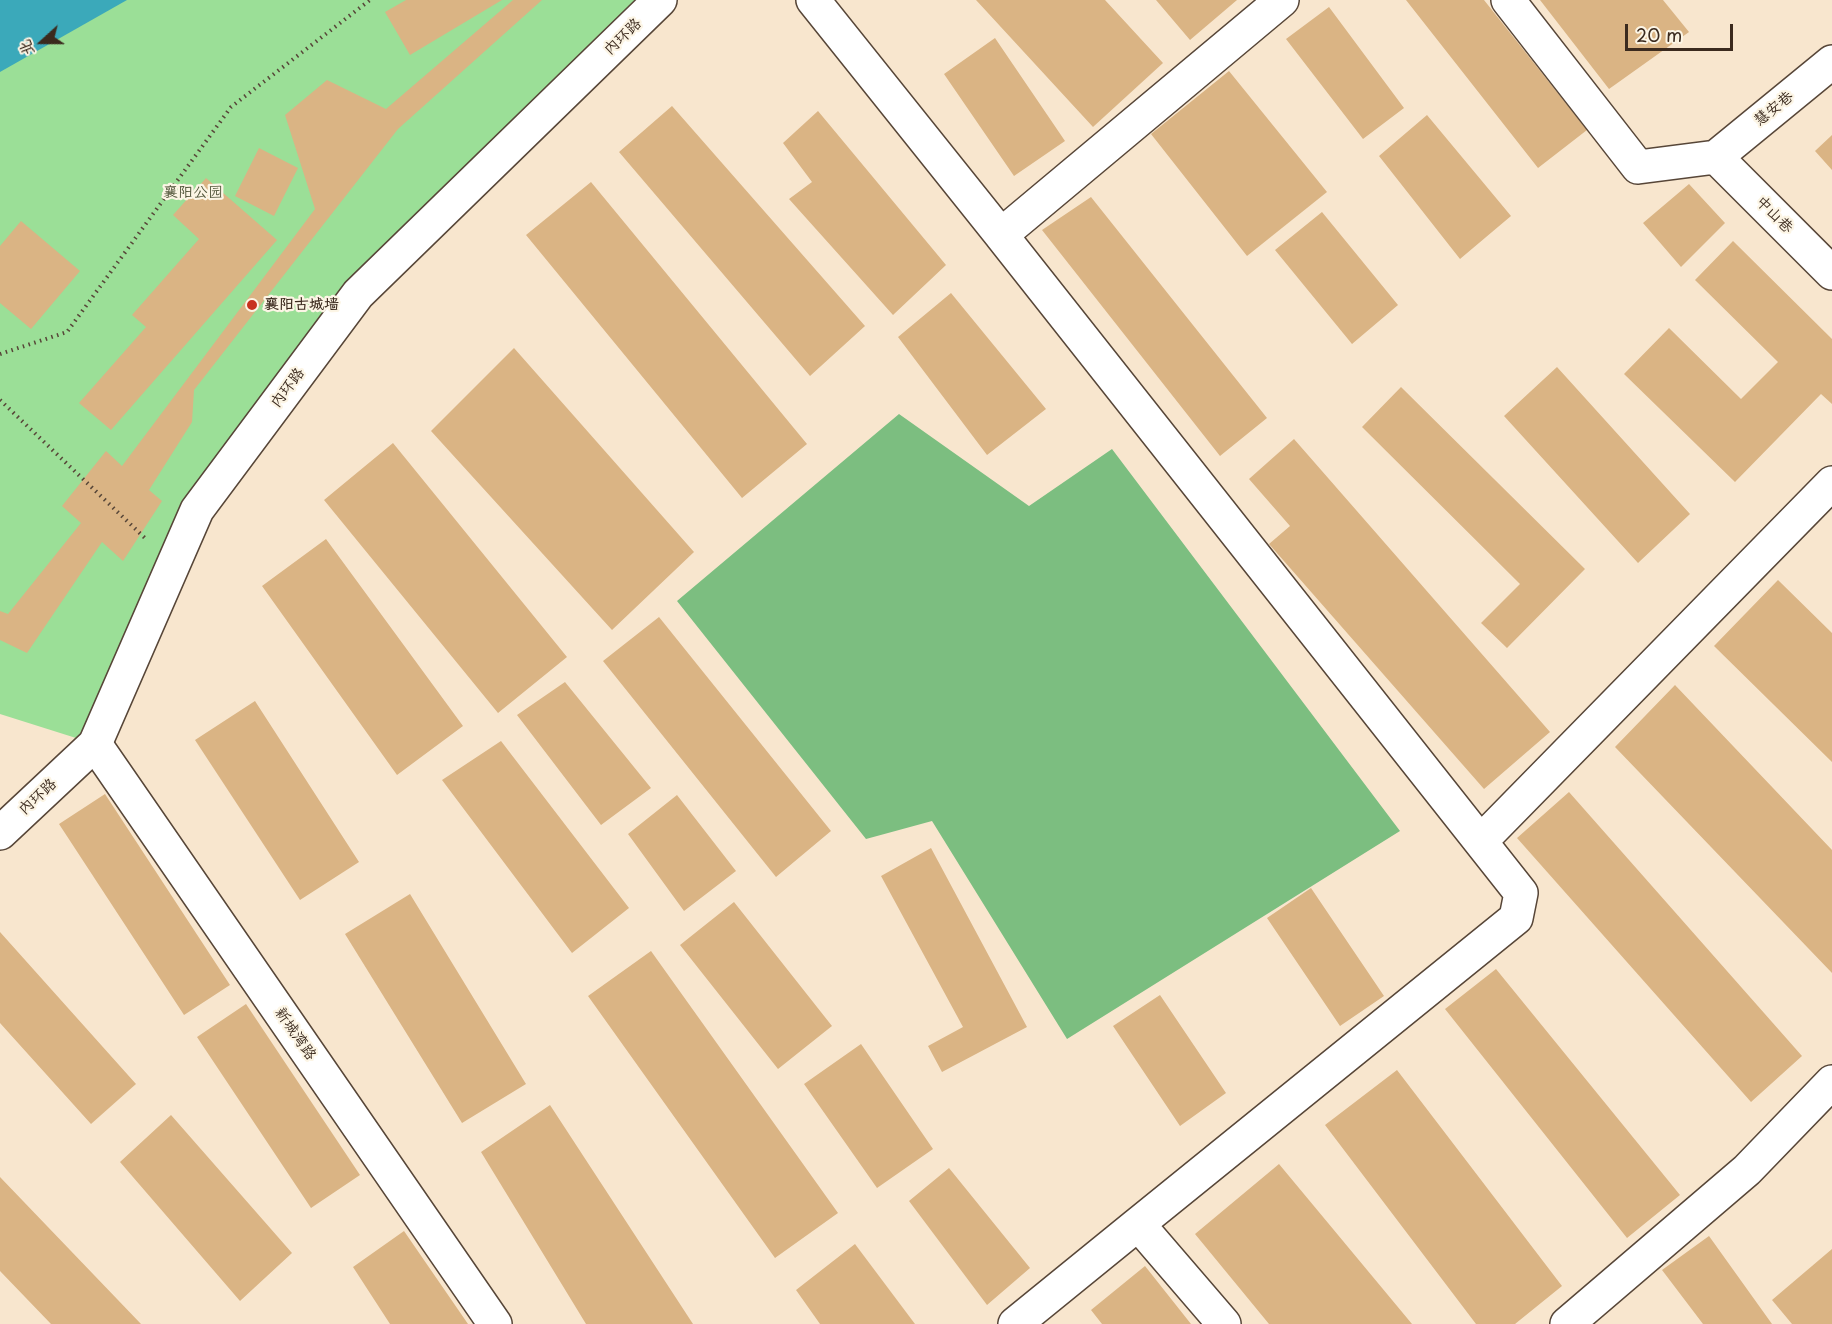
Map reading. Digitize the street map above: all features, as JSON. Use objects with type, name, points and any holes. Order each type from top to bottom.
[{"type":"street","name":"内环路","points":[[0,833],[95,744],[197,510],[358,294],[660,0]]},
{"type":"street","points":[[813,0],[1521,893],[1516,918],[1015,1324]]},
{"type":"street","points":[[1001,235],[1282,0]]},
{"type":"street","points":[[1508,0],[1638,166],[1716,157]]},
{"type":"street","name":"慧安巷","points":[[1716,157],[1832,62]]},
{"type":"street","name":"中山巷","points":[[1716,157],[1832,273]]},
{"type":"street","points":[[1481,842],[1832,483]]},
{"type":"street","name":"新城湾路","points":[[95,744],[495,1324]]},
{"type":"street","points":[[1567,1324],[1747,1170],[1832,1082]]},
{"type":"street","points":[[1138,1224],[1224,1324]]},
{"type":"path","points":[[0,354],[67,332],[231,107],[370,0]]},
{"type":"path","points":[[0,400],[173,564]]},
{"type":"green space","name":"襄阳公园","points":[[0,0],[660,0],[358,294],[197,510],[95,744],[0,714]]},
{"type":"green space","points":[[899,414],[1029,506],[1112,449],[1400,831],[1067,1039],[932,821],[866,839],[677,601]]},
{"type":"water","points":[[0,0],[127,0],[0,72]]},
{"type":"building","points":[[406,0],[502,0],[410,55],[385,12]]},
{"type":"building","name":"襄阳古城墙","points":[[513,0],[542,0],[398,129],[194,390],[192,422],[149,490],[162,501],[123,561],[102,542],[27,653],[0,640],[0,611],[8,614],[81,523],[62,506],[106,451],[122,466],[315,209],[285,115],[327,80],[386,109]]},
{"type":"building","points":[[976,0],[1105,0],[1163,63],[1093,127]]},
{"type":"building","points":[[1156,0],[1237,0],[1190,40]]},
{"type":"building","points":[[1406,0],[1484,0],[1587,130],[1538,168]]},
{"type":"building","points":[[1540,0],[1663,0],[1689,32],[1609,89]]},
{"type":"building","points":[[1329,7],[1404,108],[1363,139],[1286,39]]},
{"type":"building","points":[[995,38],[1065,141],[1014,176],[944,74]]},
{"type":"building","points":[[1229,71],[1327,192],[1247,256],[1151,134]]},
{"type":"building","points":[[672,106],[865,326],[810,376],[619,152]]},
{"type":"building","points":[[818,111],[946,265],[893,315],[789,199],[812,182],[783,143]]},
{"type":"building","points":[[1427,115],[1511,216],[1460,259],[1379,156]]},
{"type":"building","points":[[1832,135],[1832,170],[1815,151]]},
{"type":"building","points":[[259,148],[298,168],[274,216],[235,196]]},
{"type":"building","points":[[206,178],[277,240],[111,430],[79,403],[146,327],[132,315],[199,239],[173,215]]},
{"type":"building","points":[[591,182],[807,444],[742,498],[526,235]]},
{"type":"building","points":[[1689,184],[1725,223],[1681,267],[1643,223]]},
{"type":"building","points":[[1091,197],[1267,418],[1220,456],[1042,230]]},
{"type":"building","points":[[1322,212],[1398,305],[1352,344],[1275,250]]},
{"type":"building","points":[[21,221],[80,271],[31,329],[0,303],[0,246]]},
{"type":"building","points":[[1733,241],[1832,339],[1832,404],[1821,394],[1735,482],[1624,374],[1669,328],[1741,399],[1778,362],[1695,280]]},
{"type":"building","points":[[951,293],[1046,409],[987,455],[898,337]]},
{"type":"building","points":[[514,348],[694,552],[612,630],[431,431]]},
{"type":"building","points":[[1557,367],[1690,514],[1638,563],[1504,416]]},
{"type":"building","points":[[1401,387],[1585,569],[1507,648],[1481,623],[1520,584],[1362,427]]},
{"type":"building","points":[[1294,439],[1550,732],[1484,789],[1269,544],[1290,526],[1249,479]]},
{"type":"building","points":[[393,443],[567,657],[498,713],[324,500]]},
{"type":"building","points":[[326,539],[463,726],[397,775],[262,586]]},
{"type":"building","points":[[1778,580],[1832,633],[1832,762],[1714,646]]},
{"type":"building","points":[[659,617],[831,831],[776,877],[603,661]]},
{"type":"building","points":[[565,682],[651,788],[601,825],[517,715]]},
{"type":"building","points":[[1675,685],[1832,850],[1832,973],[1615,747]]},
{"type":"building","points":[[255,701],[359,862],[300,900],[195,740]]},
{"type":"building","points":[[501,741],[629,908],[572,953],[442,780]]},
{"type":"building","points":[[1569,792],[1802,1056],[1751,1102],[1517,838]]},
{"type":"building","points":[[105,794],[230,985],[184,1015],[59,824]]},
{"type":"building","points":[[677,795],[736,871],[684,911],[628,834]]},
{"type":"building","points":[[931,848],[1027,1027],[942,1072],[928,1046],[963,1027],[881,876]]},
{"type":"building","points":[[1311,888],[1384,996],[1340,1026],[1267,918]]},
{"type":"building","points":[[410,894],[526,1084],[462,1123],[345,934]]},
{"type":"building","points":[[734,902],[832,1026],[778,1069],[680,945]]},
{"type":"building","points":[[0,932],[136,1084],[91,1124],[0,1023]]},
{"type":"building","points":[[651,951],[838,1213],[775,1258],[588,996]]},
{"type":"building","points":[[1496,969],[1680,1195],[1627,1238],[1445,1009]]},
{"type":"building","points":[[1160,995],[1226,1093],[1180,1126],[1113,1026]]},
{"type":"building","points":[[246,1004],[360,1175],[311,1208],[197,1037]]},
{"type":"building","points":[[861,1044],[933,1149],[877,1188],[804,1084]]},
{"type":"building","points":[[1397,1070],[1562,1286],[1515,1324],[1476,1324],[1325,1125]]},
{"type":"building","points":[[550,1105],[693,1324],[586,1324],[481,1152]]},
{"type":"building","points":[[171,1115],[292,1253],[240,1301],[120,1162]]},
{"type":"building","points":[[1279,1164],[1412,1324],[1269,1324],[1195,1234]]},
{"type":"building","points":[[949,1168],[1030,1268],[987,1305],[909,1201]]},
{"type":"building","points":[[0,1177],[141,1324],[51,1324],[0,1271]]},
{"type":"building","points":[[404,1231],[468,1324],[390,1324],[353,1267]]},
{"type":"building","points":[[1709,1236],[1772,1324],[1703,1324],[1662,1270]]},
{"type":"building","points":[[855,1244],[915,1324],[820,1324],[796,1290]]},
{"type":"building","points":[[1832,1249],[1832,1324],[1792,1324],[1772,1300]]},
{"type":"building","points":[[1145,1266],[1191,1324],[1102,1324],[1091,1310]]},
{"type":"place","name":"襄阳古城墙","points":[[252,305]]}]
